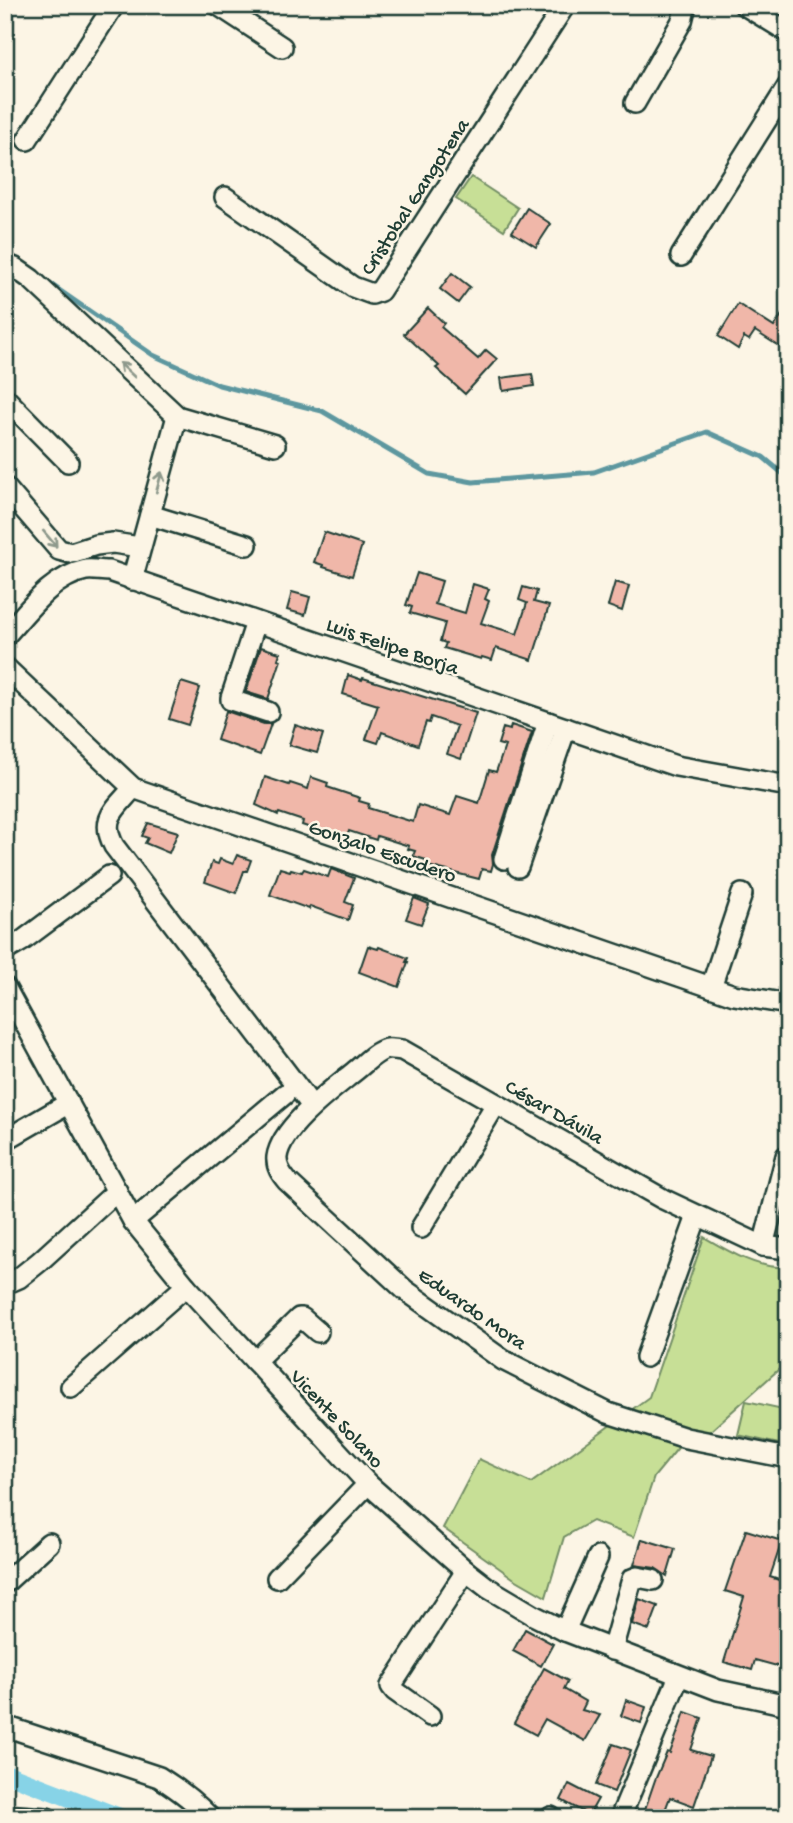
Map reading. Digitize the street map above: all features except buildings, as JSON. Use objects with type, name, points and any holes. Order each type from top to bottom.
[{"type":"street","points":[[27,140],[114,5]]},
{"type":"street","points":[[218,5],[282,47]]},
{"type":"street","name":"Cristobal Gangotena","points":[[225,197],[353,287],[372,294],[380,291],[565,5]]},
{"type":"street","points":[[635,103],[682,21],[686,5]]},
{"type":"street","points":[[747,6],[788,32]]},
{"type":"street","points":[[681,256],[788,86]]},
{"type":"street","points":[[5,264],[32,279],[177,416],[275,445]]},
{"type":"street","points":[[5,398],[68,462]]},
{"type":"street","points":[[132,580],[177,416]]},
{"type":"street","points":[[5,487],[59,550],[71,553],[113,542],[140,547]]},
{"type":"street","points":[[150,515],[247,545]]},
{"type":"street","name":"Luis Felipe Borja","points":[[7,629],[58,583],[76,573],[89,570],[109,571],[676,766],[788,786]]},
{"type":"street","points":[[256,622],[230,698],[268,712]]},
{"type":"street","name":"Gonzalo Escudero","points":[[5,667],[133,788],[734,995],[788,1004]]},
{"type":"street","points":[[511,863],[557,725]]},
{"type":"street","points":[[133,788],[108,819],[107,828],[114,846],[312,1106]]},
{"type":"street","points":[[5,951],[109,876]]},
{"type":"street","points":[[711,987],[742,894]]},
{"type":"street","name":"Vicente Solano","points":[[5,987],[133,1221],[186,1286],[368,1484],[466,1572],[488,1588],[565,1631],[718,1690],[788,1705]]},
{"type":"street","name":"César Dávila","points":[[312,1106],[372,1057],[387,1049],[402,1050],[663,1199],[763,1246],[788,1250]]},
{"type":"street","points":[[133,1221],[285,1094]]},
{"type":"street","points":[[5,1140],[69,1103]]},
{"type":"street","points":[[421,1228],[496,1104]]},
{"type":"street","name":"Eduardo Mora","points":[[312,1106],[288,1133],[279,1150],[277,1158],[281,1175],[405,1290],[503,1360],[608,1413],[687,1438],[788,1458]]},
{"type":"street","points":[[763,1246],[786,1156]]},
{"type":"street","points":[[5,1284],[19,1278],[39,1262],[117,1191]]},
{"type":"street","points":[[646,1357],[697,1216]]},
{"type":"street","points":[[71,1387],[186,1286]]},
{"type":"street","points":[[255,1361],[299,1318],[318,1332]]},
{"type":"street","points":[[277,1578],[368,1484]]},
{"type":"street","points":[[5,1583],[49,1543]]},
{"type":"street","points":[[565,1631],[598,1557]]},
{"type":"street","points":[[430,1716],[391,1686],[466,1572]]},
{"type":"street","points":[[612,1650],[632,1579],[637,1577],[653,1580]]},
{"type":"street","points":[[620,1818],[679,1676]]},
{"type":"street","points":[[5,1726],[159,1777],[198,1804],[210,1818]]},
{"type":"street","points":[[5,1815],[47,1818]]},
{"type":"green space","points":[[471,177],[518,208],[504,230],[456,199]]},
{"type":"green space","points":[[704,1237],[755,1263],[788,1267],[788,1361],[707,1434],[686,1438],[654,1477],[634,1537],[592,1521],[564,1537],[546,1597],[513,1578],[443,1528],[479,1459],[531,1483],[649,1397]]},
{"type":"green space","points":[[746,1401],[788,1410],[788,1446],[738,1435]]},
{"type":"waterway","points":[[46,281],[153,355],[219,385],[322,411],[429,474],[473,482],[594,472],[707,432],[763,457],[788,478]]},
{"type":"waterway","points":[[5,1773],[122,1818]]}]
